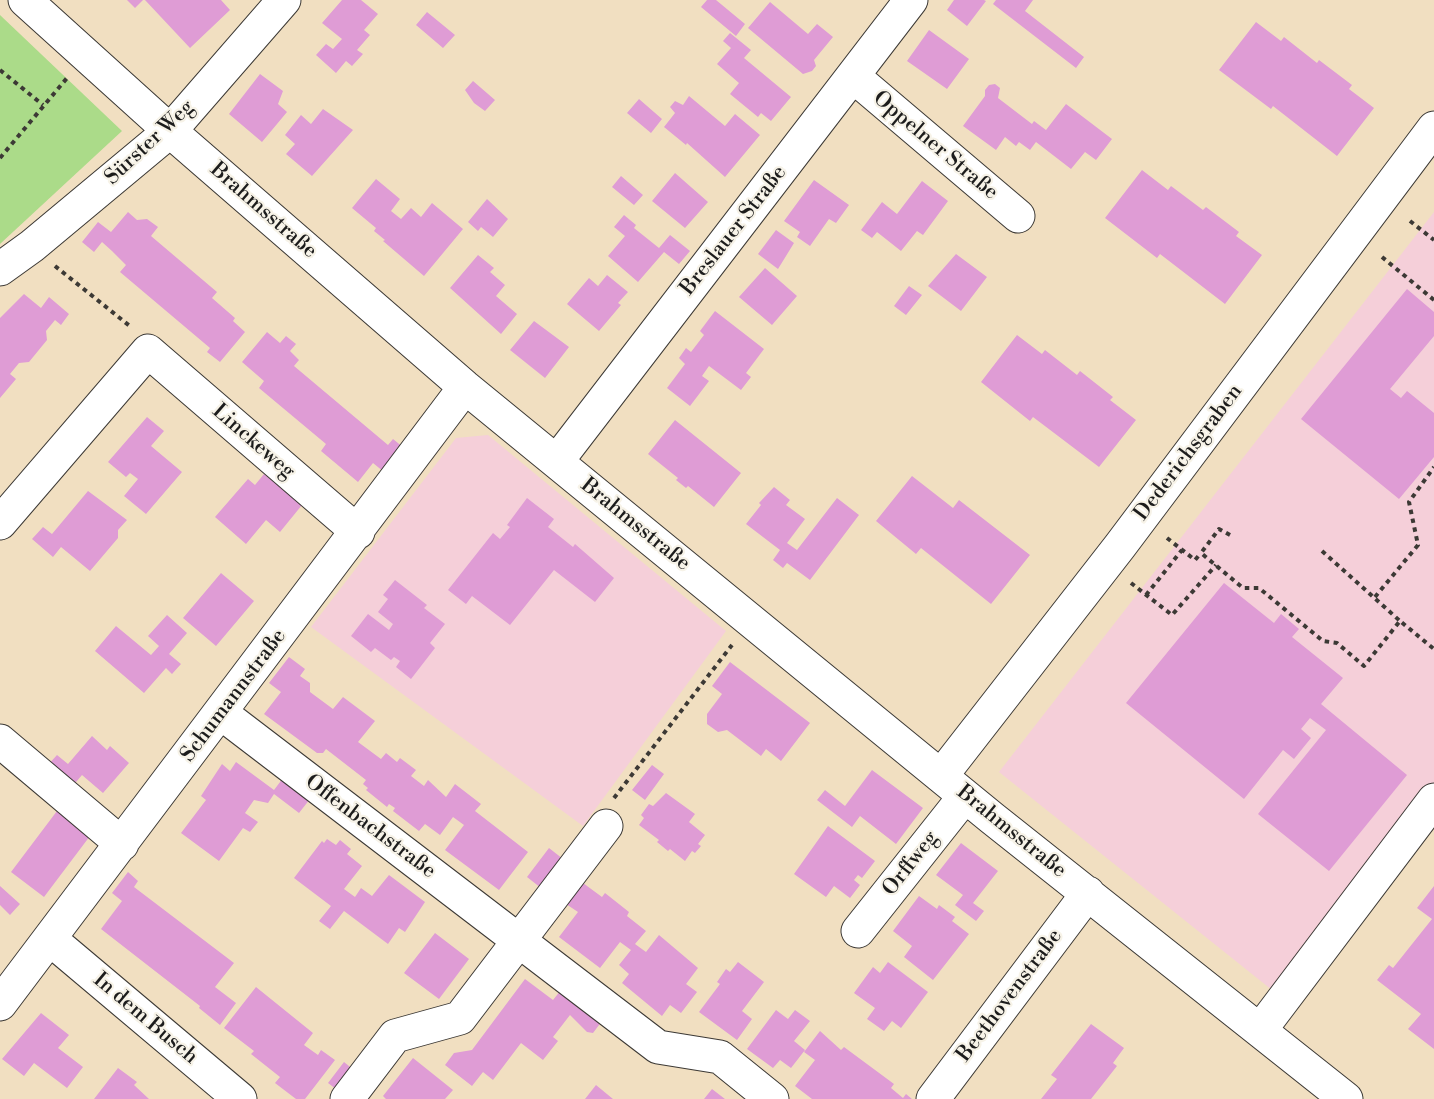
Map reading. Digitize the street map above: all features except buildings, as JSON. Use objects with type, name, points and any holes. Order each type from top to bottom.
[{"type":"street","name":"Brahmsstraße","points":[[25,0],[170,131],[465,387],[953,786],[1261,1029],[1346,1099]]},
{"type":"street","name":"Sürster Weg","points":[[0,269],[32,246],[170,131],[284,0]]},
{"type":"street","name":"Breslauer Straße","points":[[557,461],[911,0]]},
{"type":"street","name":"Oppelner Straße","points":[[853,76],[1018,216]]},
{"type":"street","name":"Dederichsgraben","points":[[953,786],[1120,546],[1434,128]]},
{"type":"street","points":[[0,523],[148,351]]},
{"type":"street","name":"Linckeweg","points":[[148,351],[358,532]]},
{"type":"street","name":"Schumannstraße","points":[[0,1004],[358,532],[465,387]]},
{"type":"street","name":"Offenbachstraße","points":[[221,713],[658,1047],[720,1057],[772,1099]]},
{"type":"street","points":[[0,741],[122,844]]},
{"type":"street","name":"Orffweg","points":[[858,932],[953,786]]},
{"type":"street","points":[[1261,1029],[1434,800]]},
{"type":"street","points":[[347,1099],[395,1036],[460,1018],[606,826]]},
{"type":"street","name":"Beethovenstraße","points":[[933,1099],[1088,893]]},
{"type":"street","name":"In dem Busch","points":[[50,939],[240,1099]]},
{"type":"path","points":[[0,70],[43,105],[0,158]]},
{"type":"path","points":[[1410,221],[1434,240]]},
{"type":"path","points":[[32,246],[144,338],[148,351]]},
{"type":"path","points":[[1382,257],[1434,300]]},
{"type":"path","points":[[1375,597],[1418,545],[1410,502],[1434,467]]},
{"type":"path","points":[[1167,538],[1195,560],[1220,529],[1230,535]]},
{"type":"path","points":[[1146,595],[1182,550]]},
{"type":"path","points":[[1322,551],[1434,649]]},
{"type":"path","points":[[1201,553],[1243,588],[1259,588],[1323,641],[1337,643],[1364,666],[1400,621]]},
{"type":"path","points":[[1131,583],[1172,615],[1216,566]]},
{"type":"path","points":[[606,826],[608,807],[752,621]]},
{"type":"shaded area","points":[[1434,212],[1434,789],[1277,994],[999,772]]},
{"type":"shaded area","points":[[488,435],[726,631],[583,826],[311,627],[456,438]]},
{"type":"green space","points":[[0,15],[122,131],[0,244]]}]
